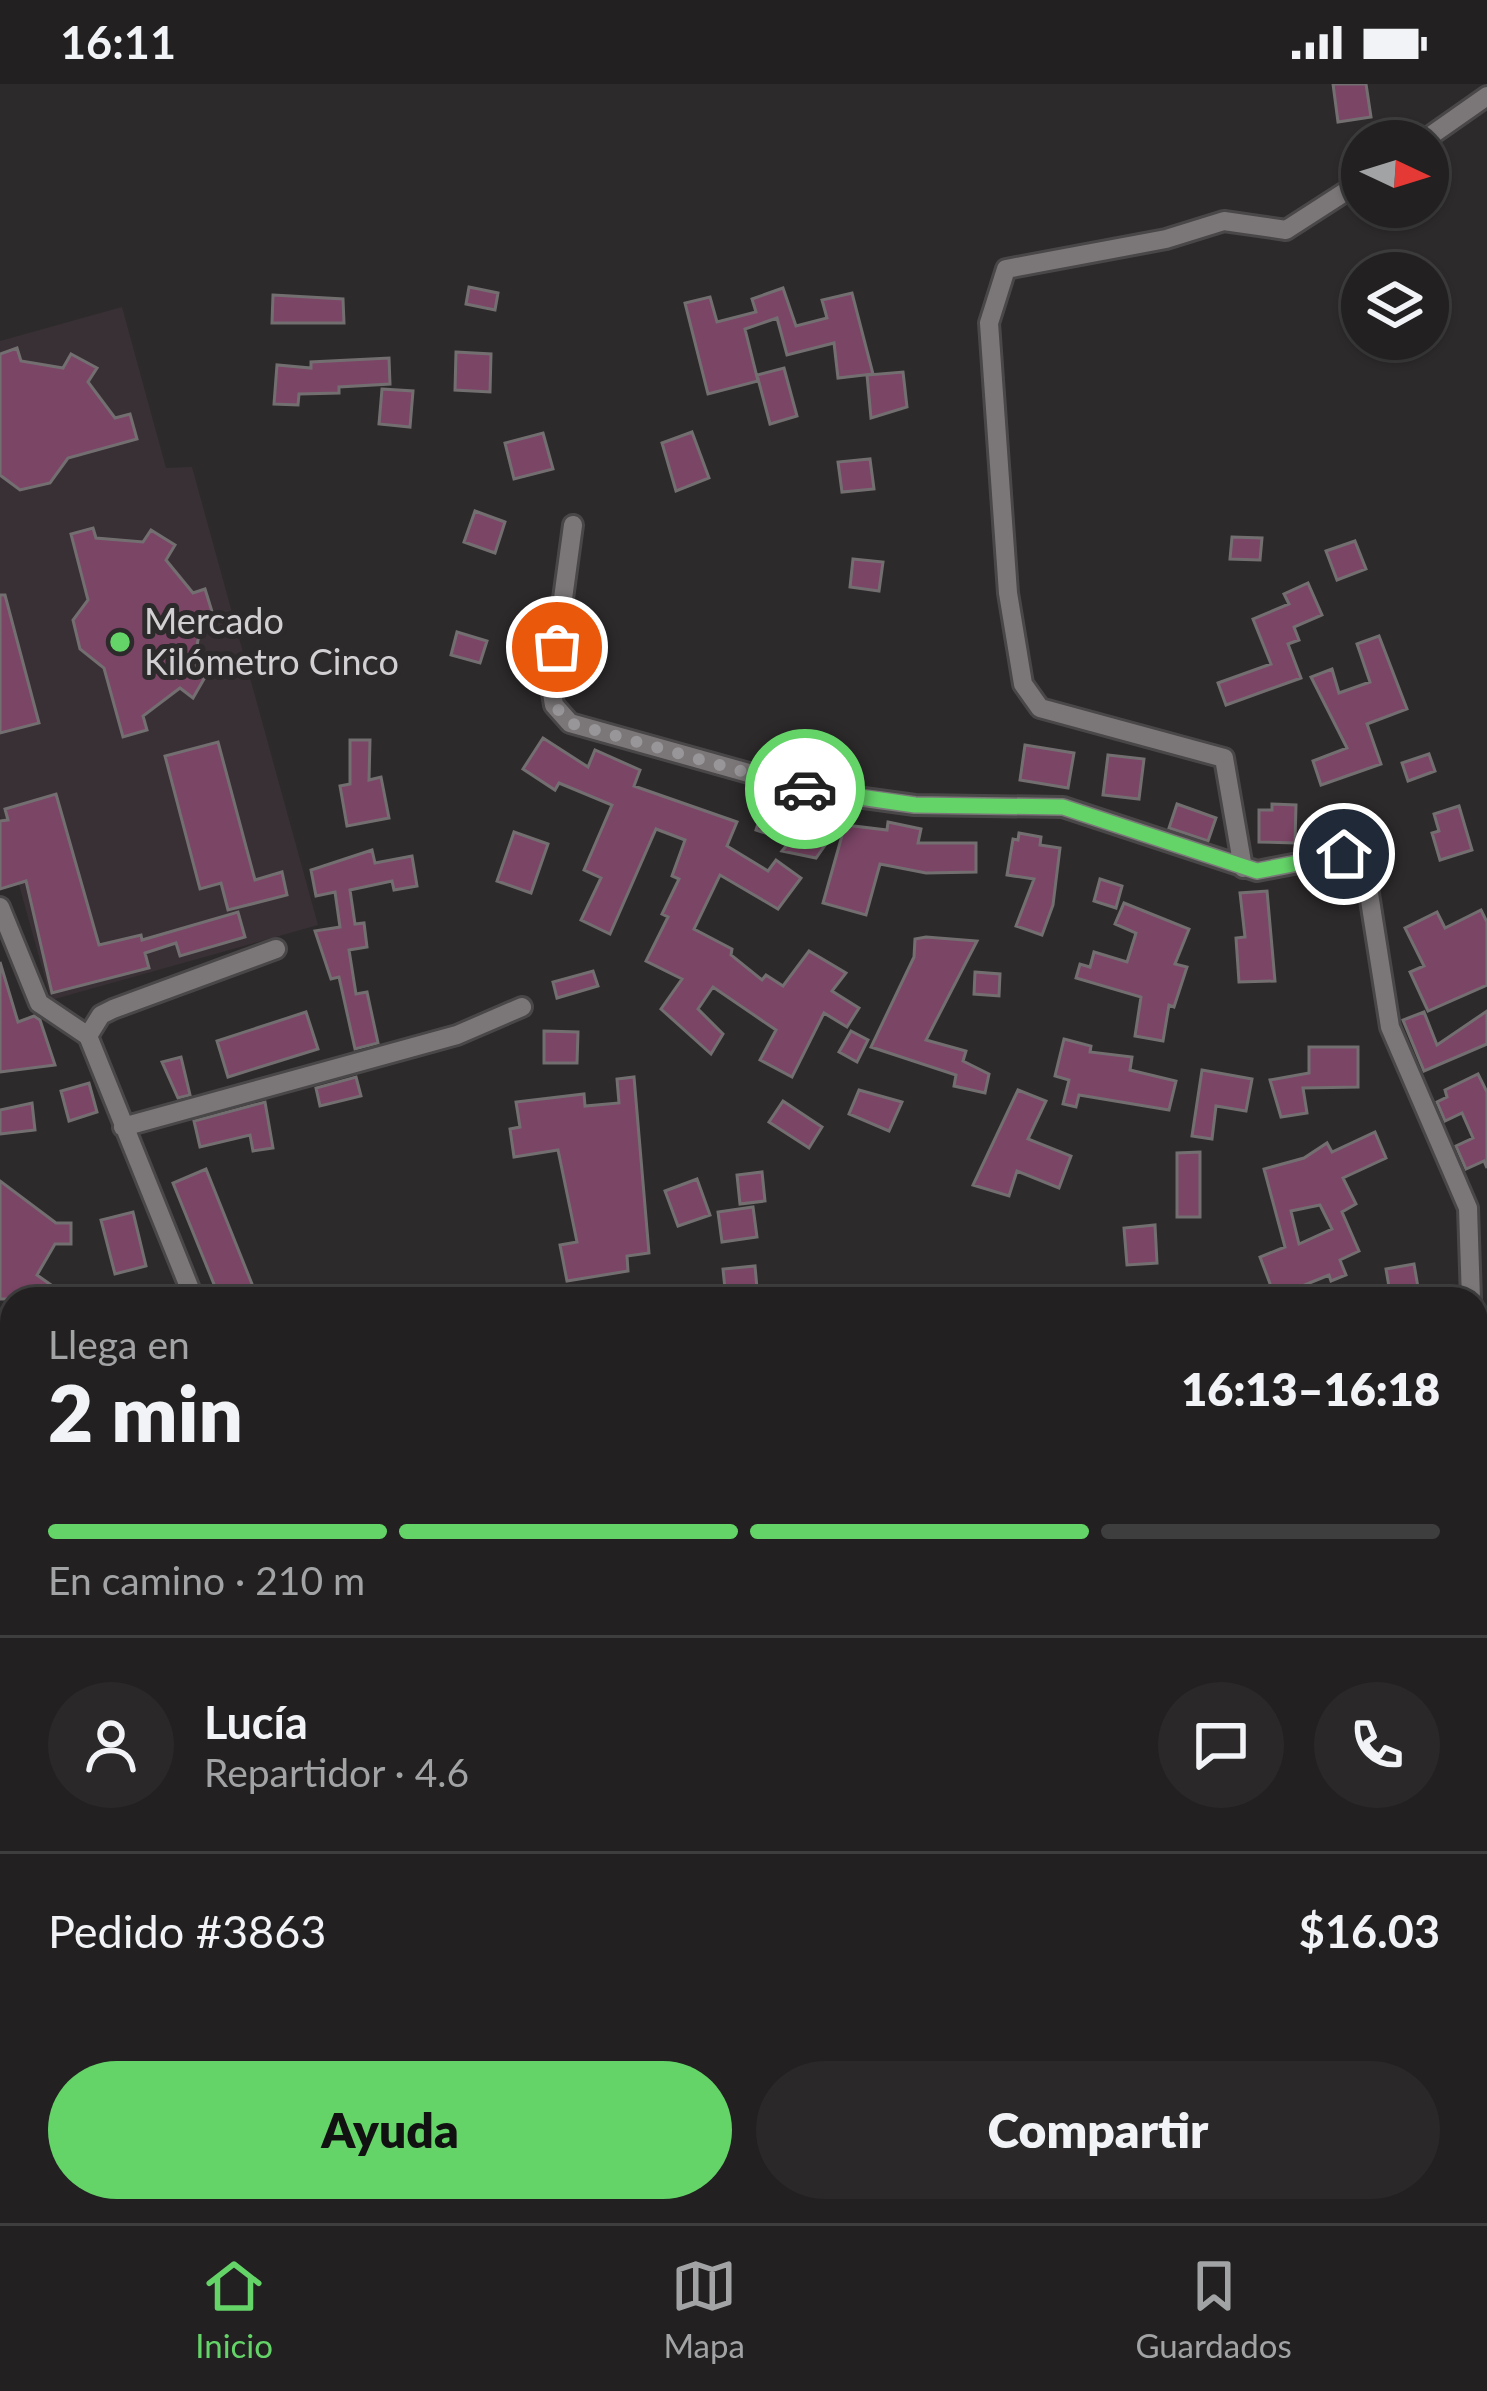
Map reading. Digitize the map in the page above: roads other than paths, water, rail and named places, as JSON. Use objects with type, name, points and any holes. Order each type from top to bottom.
[{"type":"street","points":[[1449,123],[1487,96]]},
{"type":"street","points":[[1243,868],[1230,767],[1224,758],[1040,708],[1023,684],[1009,593],[989,323],[1006,269],[1166,239],[1223,221],[1286,230],[1341,195]]},
{"type":"street","points":[[573,524],[551,687],[554,705],[570,723],[813,791],[915,805],[1063,807],[1243,868],[1272,870],[1344,854],[1364,862],[1390,1027],[1468,1208],[1471,1287]]},
{"type":"street","points":[[0,907],[39,1003],[88,1036],[189,1287]]},
{"type":"street","points":[[88,1036],[101,1015],[113,1009],[276,949]]},
{"type":"street","points":[[123,1127],[457,1035],[522,1007]]},
{"type":"place","name":"Mercado Kilómetro Cinco","points":[[120,642]]}]
